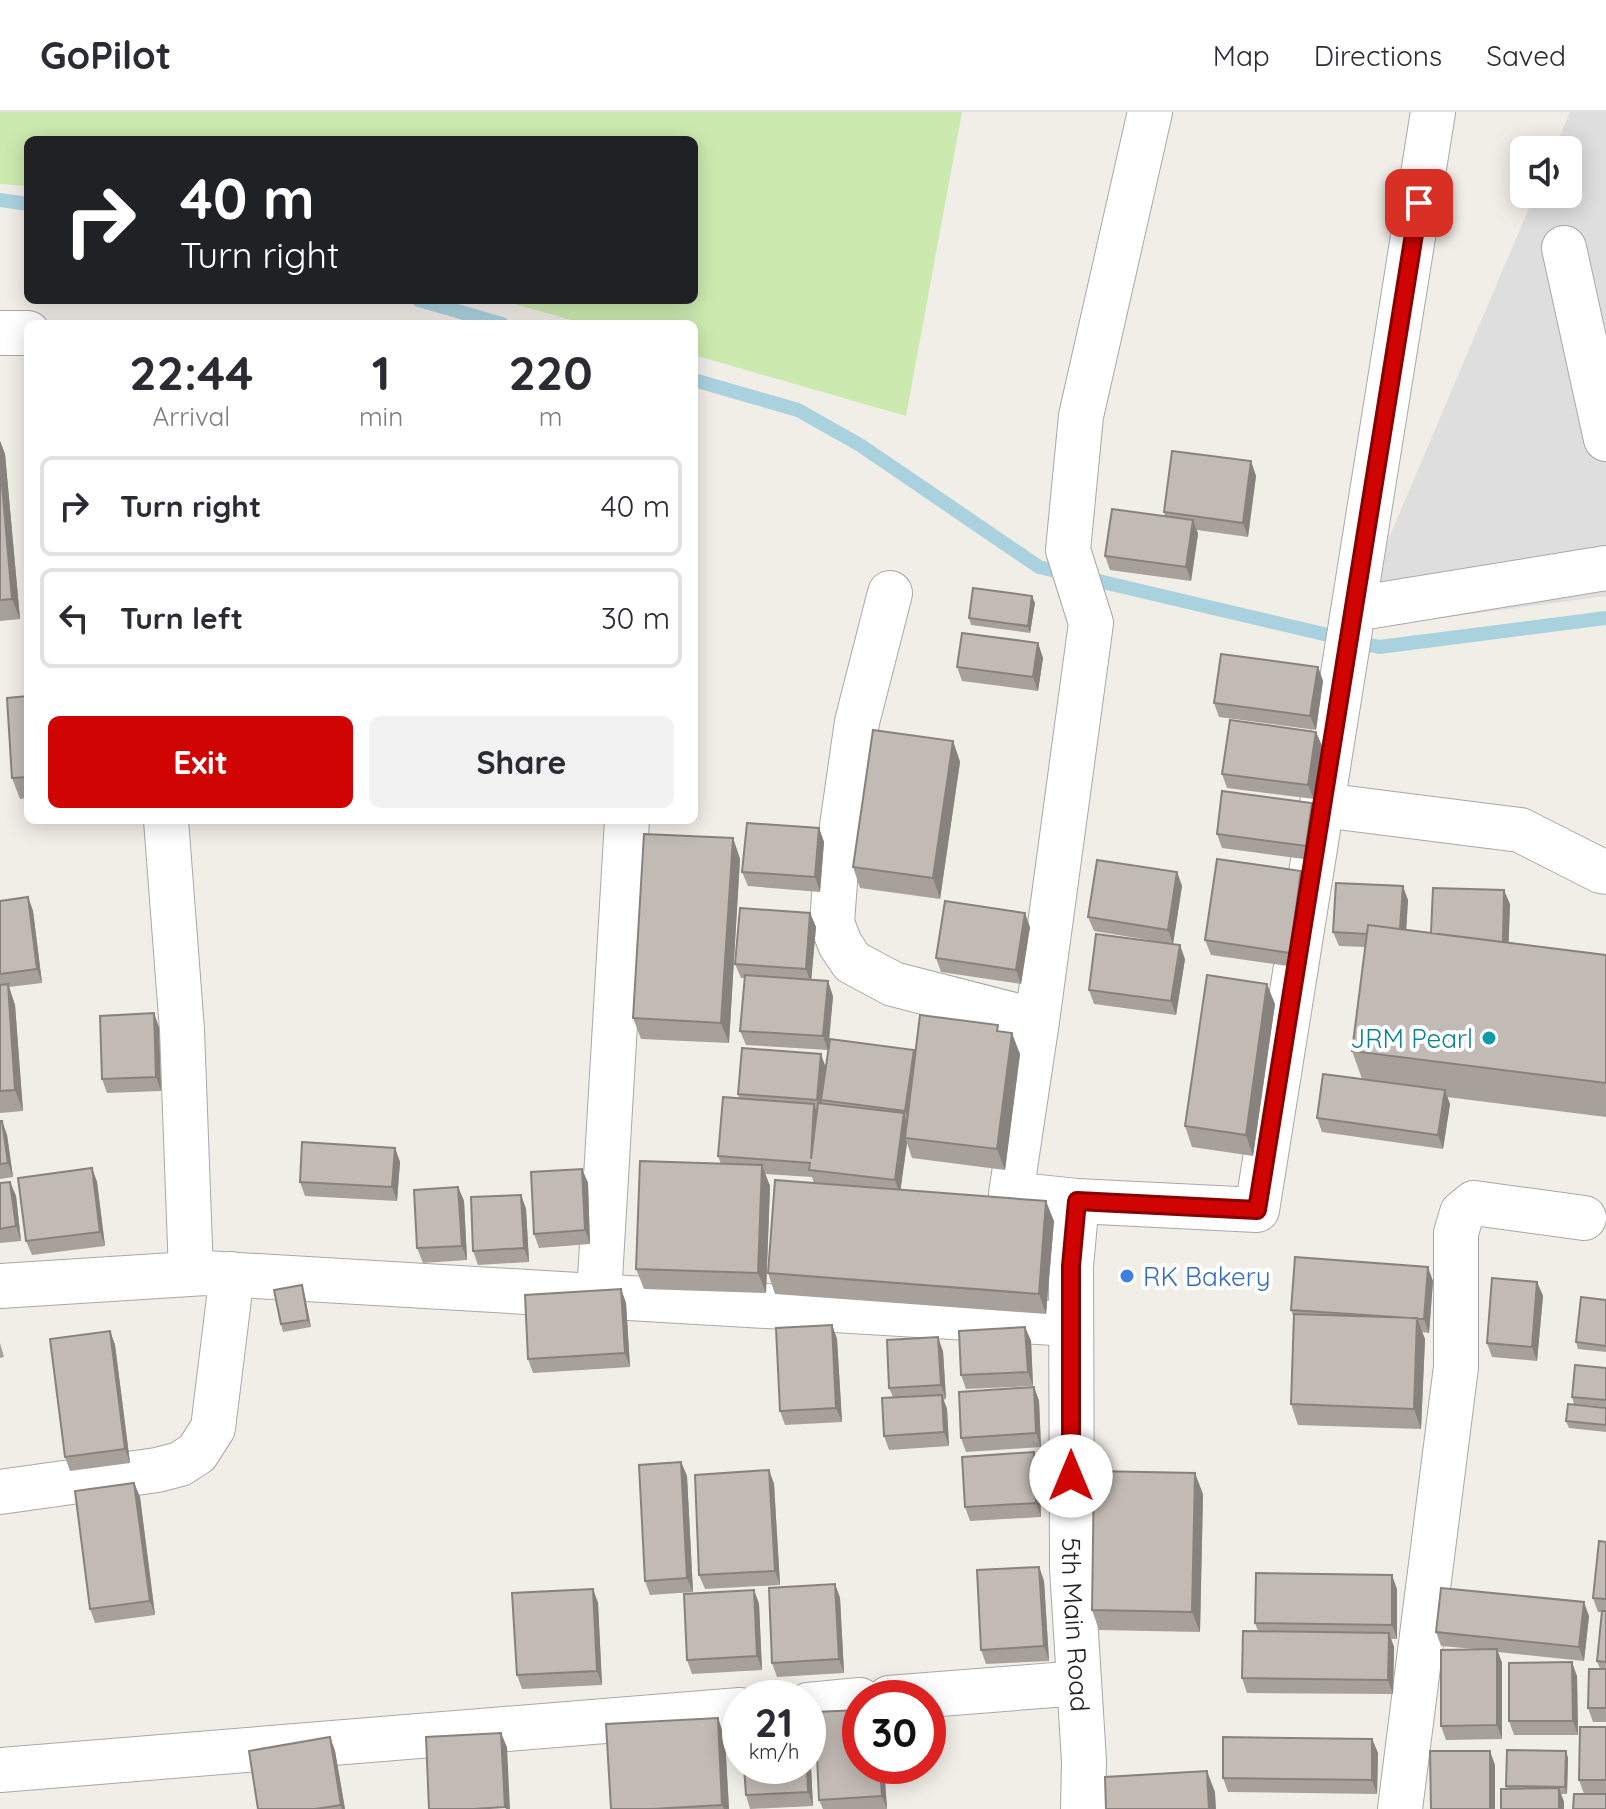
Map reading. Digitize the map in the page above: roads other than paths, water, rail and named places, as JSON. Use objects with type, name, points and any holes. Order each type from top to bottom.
[{"type":"street","points":[[1150,112],[1081,416],[1068,550],[1091,623],[1011,1194],[1077,1201],[1257,1210],[1433,112]]},
{"type":"street","points":[[1564,248],[1606,439]]},
{"type":"street","points":[[0,333],[24,333]]},
{"type":"street","points":[[1353,614],[1606,568]]},
{"type":"street","points":[[890,593],[857,722],[836,868],[832,923],[840,944],[852,962],[893,984],[1037,1021]]},
{"type":"street","points":[[1322,805],[1520,830],[1606,872]]},
{"type":"street","points":[[0,1492],[180,1464],[197,1453],[213,1428],[212,1274],[182,1030],[166,824]]},
{"type":"street","points":[[599,1296],[627,824]]},
{"type":"street","name":"5th Main Road","points":[[1077,1201],[1071,1266],[1072,1568],[1084,1761],[1083,1809]]},
{"type":"street","points":[[1400,1809],[1456,1367],[1456,1233],[1462,1213],[1474,1203],[1584,1218]]},
{"type":"street","points":[[0,1286],[212,1274],[1071,1324]]},
{"type":"street","points":[[946,1694],[1079,1683]]},
{"type":"street","points":[[0,1770],[722,1711]]},
{"type":"waterway","points":[[0,200],[24,203]]},
{"type":"waterway","points":[[433,304],[488,320]]},
{"type":"waterway","points":[[698,381],[798,410],[860,445],[1039,567],[1379,647],[1606,618]]},
{"type":"place","name":"JRM Pearl","points":[[1489,1038]]},
{"type":"place","name":"RK Bakery","points":[[1127,1276]]}]
